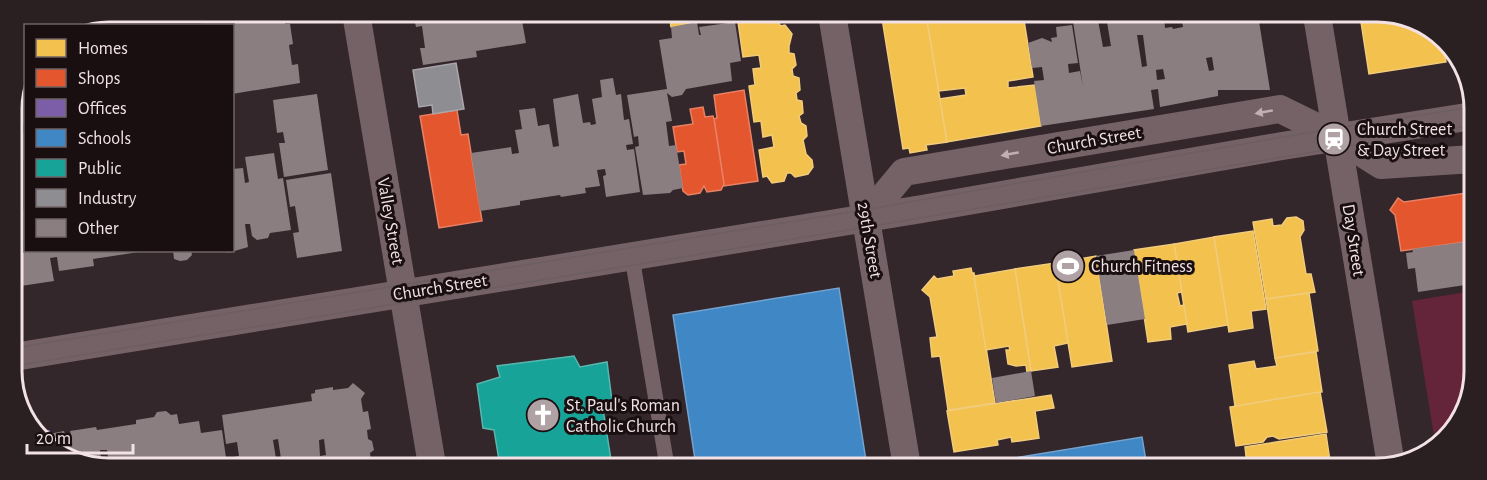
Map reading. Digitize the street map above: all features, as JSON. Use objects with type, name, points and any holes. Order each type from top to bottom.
[{"type":"street","name":"Valley Street","points":[[358,22],[431,458]]},
{"type":"street","name":"29th Street","points":[[833,22],[905,457]]},
{"type":"street","name":"Day Street","points":[[1318,22],[1390,456]]},
{"type":"street","name":"Church Street","points":[[866,218],[904,172],[1280,109],[1337,137],[1381,165],[1464,160]]},
{"type":"street","name":"Church Street","points":[[22,356],[632,257],[1464,117]]},
{"type":"lane","points":[[632,257],[666,458]]},
{"type":"shaded area","points":[[1464,292],[1462,393],[1450,419],[1434,436],[1412,301]]},
{"type":"building: Homes","points":[[670,22],[699,22],[671,27]]},
{"type":"building: Homes","points":[[738,22],[779,22],[780,26],[785,25],[792,34],[789,53],[794,54],[796,65],[792,69],[793,76],[799,78],[800,90],[796,93],[797,100],[802,101],[803,113],[799,116],[801,123],[806,126],[807,136],[803,140],[806,154],[812,160],[813,167],[808,174],[795,177],[787,173],[784,181],[772,183],[767,176],[763,177],[759,150],[774,147],[772,135],[763,137],[761,121],[754,122],[749,86],[755,85],[753,69],[761,68],[759,55],[743,57]]},
{"type":"building: Homes","points":[[883,22],[927,22],[947,142],[926,145],[927,150],[910,153],[909,148],[903,149]]},
{"type":"building: Homes","points":[[927,22],[1024,22],[1033,77],[1008,81],[1008,88],[1035,85],[1041,126],[947,142],[940,99],[966,95],[965,88],[939,91]]},
{"type":"building: Homes","points":[[1361,22],[1389,23],[1411,29],[1430,40],[1445,54],[1446,62],[1369,74]]},
{"type":"building: Homes","points":[[1296,217],[1303,221],[1304,230],[1300,237],[1306,274],[1311,274],[1315,292],[1266,299],[1253,222],[1272,219],[1273,226],[1282,225],[1287,218]]},
{"type":"building: Homes","points":[[1253,231],[1266,309],[1251,311],[1253,328],[1229,332],[1214,237]]},
{"type":"building: Homes","points":[[1214,237],[1228,325],[1188,332],[1174,244]]},
{"type":"building: Homes","points":[[1174,244],[1182,292],[1177,293],[1180,306],[1184,305],[1187,324],[1170,327],[1171,339],[1148,342],[1134,250]]},
{"type":"building: Homes","points":[[1096,256],[1112,361],[1072,367],[1055,263]]},
{"type":"building: Homes","points":[[1055,263],[1068,343],[1054,346],[1058,367],[1031,371],[1015,269]]},
{"type":"building: Homes","points":[[971,268],[974,273],[995,403],[948,410],[940,356],[932,357],[930,338],[937,337],[930,297],[922,290],[934,276],[937,279],[954,276],[953,271]]},
{"type":"building: Homes","points":[[1015,269],[1031,371],[1027,372],[1026,365],[1008,364],[1006,350],[1010,350],[1009,346],[986,350],[974,276]]},
{"type":"building: Homes","points":[[1309,293],[1318,351],[1275,358],[1266,299]]},
{"type":"building: Homes","points":[[1316,352],[1322,392],[1235,406],[1229,365],[1254,361],[1256,369],[1277,366],[1275,358]]},
{"type":"building: Homes","points":[[1320,392],[1327,432],[1279,439],[1273,436],[1267,437],[1263,442],[1236,446],[1230,407]]},
{"type":"building: Homes","points":[[1051,395],[1054,408],[1035,411],[1039,438],[1012,442],[1011,437],[997,440],[998,445],[954,452],[947,411]]},
{"type":"building: Homes","points":[[1326,434],[1329,457],[1246,457],[1245,447]]},
{"type":"building: Shops","points":[[744,90],[758,181],[724,186],[714,119],[717,118],[714,95]]},
{"type":"building: Shops","points":[[703,107],[705,117],[713,116],[714,119],[724,184],[721,190],[707,192],[704,186],[700,193],[688,195],[683,191],[679,165],[686,164],[684,151],[677,152],[673,127],[693,124],[690,109]]},
{"type":"building: Shops","points":[[457,110],[461,135],[468,134],[482,221],[439,228],[420,116]]},
{"type":"building: Shops","points":[[1464,193],[1464,242],[1401,251],[1395,215],[1390,210],[1398,198],[1404,202]]},
{"type":"building: Schools","points":[[839,288],[865,457],[695,458],[673,315]]},
{"type":"building: Schools","points":[[1142,437],[1145,457],[1019,457]]},
{"type":"building: Public","name":"St. Paul's Roman Catholic Church","points":[[574,356],[580,367],[607,362],[612,401],[602,403],[611,458],[499,458],[494,430],[483,428],[477,384],[500,377],[497,366]]},
{"type":"building: Industry","points":[[456,63],[464,109],[433,114],[432,105],[419,107],[413,70]]},
{"type":"building: Other","points":[[285,22],[285,24],[290,24],[293,44],[289,45],[292,65],[298,64],[300,83],[234,94],[234,24],[201,23]]},
{"type":"building: Other","points":[[415,22],[522,22],[526,43],[476,51],[477,57],[423,65],[420,48],[425,48],[422,26],[416,27]]},
{"type":"building: Other","points":[[697,22],[699,35],[701,35],[699,27],[735,22],[741,61],[730,63],[732,81],[686,89],[682,95],[672,97],[667,93],[672,121],[666,122],[669,146],[676,145],[683,188],[670,193],[643,195],[635,147],[639,146],[638,136],[634,137],[627,95],[667,89],[659,40],[672,38],[671,27]]},
{"type":"building: Other","points":[[1073,22],[1098,22],[1103,47],[1111,46],[1107,22],[1165,22],[1165,28],[1172,27],[1173,29],[1183,27],[1182,22],[1259,22],[1270,90],[1218,90],[1218,96],[1160,107],[1158,89],[1151,90],[1154,109],[1041,126],[1034,81],[1044,80],[1042,67],[1032,68],[1028,43],[1042,38],[1052,42],[1051,38],[1057,37],[1056,27],[1072,25],[1078,63],[1068,64],[1069,73],[1080,71],[1083,87]],"holes":[[[1137,35],[1143,35],[1147,66],[1142,67]],[[1212,57],[1214,70],[1209,71],[1206,58]],[[1163,69],[1165,79],[1157,80],[1156,70]]]},
{"type":"building: Other","points":[[613,78],[616,95],[621,94],[624,120],[629,119],[633,144],[626,145],[627,150],[634,149],[640,192],[606,197],[603,176],[606,175],[605,169],[597,170],[600,186],[585,188],[586,193],[520,201],[520,205],[480,211],[471,153],[511,147],[512,154],[519,153],[515,130],[522,129],[519,110],[535,108],[538,126],[549,124],[553,147],[559,146],[553,99],[578,94],[583,123],[596,124],[592,99],[602,97],[600,80]]},
{"type":"building: Other","points":[[24,93],[24,123],[23,123]]},
{"type":"building: Other","points":[[317,94],[328,170],[284,177],[279,143],[285,143],[283,132],[277,133],[273,100]]},
{"type":"building: Other","points":[[23,133],[24,159],[23,159]]},
{"type":"building: Other","points":[[274,153],[278,179],[283,178],[291,230],[270,233],[268,238],[257,240],[252,236],[250,224],[245,224],[248,247],[234,251],[234,169],[243,168],[245,183],[249,182],[245,157]]},
{"type":"building: Other","points":[[331,173],[342,251],[297,258],[293,233],[299,232],[295,206],[290,207],[286,180]]},
{"type":"building: Other","points":[[23,210],[24,252],[139,252],[93,259],[94,266],[59,271],[57,257],[50,258],[54,281],[22,286]]},
{"type":"building: Other","points":[[1464,242],[1464,285],[1418,292],[1415,268],[1408,269],[1406,253],[1413,252],[1412,249]]},
{"type":"building: Other","points":[[1134,250],[1145,319],[1107,325],[1096,256]]},
{"type":"building: Other","points":[[173,252],[191,252],[192,255],[187,260],[174,259]]},
{"type":"building: Other","points":[[1031,371],[1035,396],[996,403],[992,378]]},
{"type":"building: Other","points":[[353,383],[365,393],[361,399],[363,412],[368,411],[371,429],[367,430],[368,439],[372,441],[374,450],[370,453],[370,458],[281,458],[278,439],[273,440],[276,458],[234,458],[239,456],[237,442],[226,444],[222,415],[312,401],[311,394],[315,393],[315,390],[333,387],[333,390],[348,388]],"holes":[[[324,439],[326,455],[320,456],[319,440]]]},
{"type":"building: Other","points":[[166,411],[171,415],[177,414],[179,424],[199,421],[201,433],[222,430],[226,458],[110,458],[107,450],[100,450],[101,457],[98,457],[76,451],[50,434],[64,431],[65,435],[71,435],[70,431],[96,427],[97,430],[136,424],[136,420],[154,417],[157,412]]},
{"type":"tram line","points":[[22,347],[875,208],[1324,130],[1464,108]]},
{"type":"tram line","points":[[22,365],[867,227],[1464,127]]},
{"type":"place","name":"Church Street & Day Street","points":[[1334,139]]},
{"type":"place","name":"Church Fitness","points":[[1068,266]]},
{"type":"place","name":"St. Paul's Roman Catholic Church","points":[[543,415]]}]
